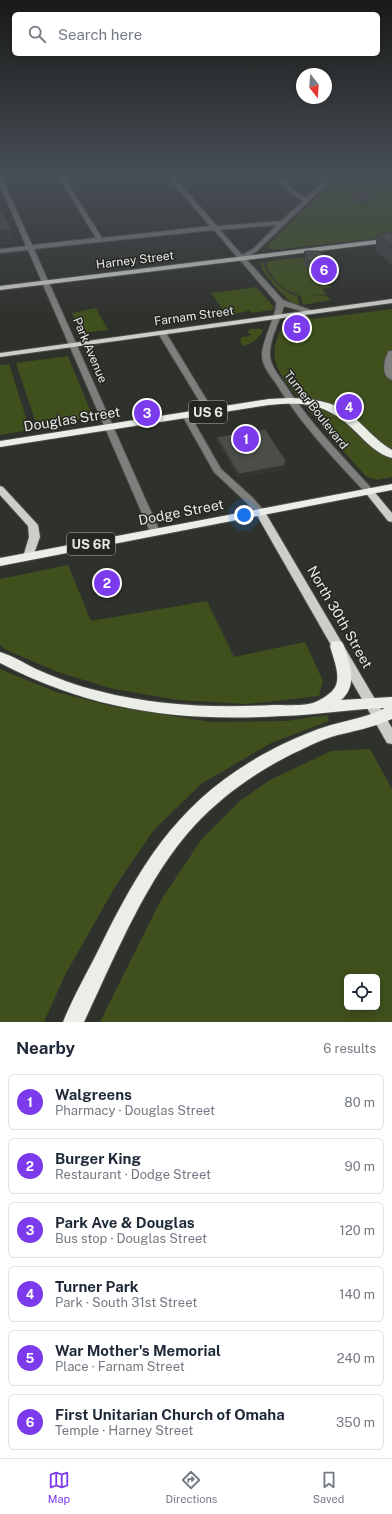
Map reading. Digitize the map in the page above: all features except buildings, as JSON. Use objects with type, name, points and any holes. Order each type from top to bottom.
[{"type":"highway","name":"Douglas Street","points":[[0,444],[269,402],[291,401]]},
{"type":"highway","name":"US 6","points":[[291,401],[316,403],[338,411],[348,418],[373,443],[392,455]]},
{"type":"highway","name":"Dodge Street","points":[[0,562],[392,487]]},
{"type":"highway","points":[[312,709],[336,697],[342,689],[345,680],[344,670],[337,646]]},
{"type":"highway","points":[[0,657],[25,671],[78,691],[108,700],[142,706],[211,713],[248,713],[392,703]]},
{"type":"highway","points":[[73,1022],[138,893],[156,863],[179,831],[199,809],[229,784],[264,761],[297,745],[327,733],[386,715]]},
{"type":"main road","name":"Harney Street","points":[[0,288],[390,240]]},
{"type":"main road","name":"Farnam Street","points":[[0,355],[392,301]]},
{"type":"main road","points":[[0,489],[36,530],[36,535],[28,557]]},
{"type":"main road","points":[[369,491],[392,519]]},
{"type":"main road","name":"North 30th Street","points":[[260,512],[372,704],[386,715],[392,739]]},
{"type":"street","name":"Park Avenue","points":[[20,223],[155,532]]},
{"type":"street","points":[[89,223],[100,240]]},
{"type":"street","points":[[211,223],[280,302],[312,312]]},
{"type":"street","points":[[0,251],[216,228],[282,223]]},
{"type":"street","points":[[242,258],[255,250],[282,223]]},
{"type":"street","name":"Turner Boulevard","points":[[280,302],[281,307],[276,317],[267,347],[266,359],[271,370],[291,401],[323,441],[369,491]]},
{"type":"street","points":[[162,333],[210,412]]},
{"type":"street","points":[[392,353],[387,364],[392,378]]},
{"type":"street","points":[[186,415],[217,470],[252,501],[260,512]]},
{"type":"green space","points":[[291,223],[392,223],[392,232],[370,239],[272,250],[267,246]]},
{"type":"green space","points":[[303,257],[320,283],[333,287],[322,289],[327,294],[319,295],[295,293],[287,290],[274,278],[266,263],[269,261]]},
{"type":"green space","points":[[260,262],[263,262],[268,274],[276,283],[286,291],[298,297],[299,305],[294,305],[274,285],[265,274]]},
{"type":"green space","points":[[256,287],[274,307],[272,310],[251,313],[249,310],[227,315],[211,293]]},
{"type":"green space","points":[[292,293],[327,296],[331,300],[303,305],[301,297]]},
{"type":"green space","points":[[96,308],[108,330],[81,333],[72,313]]},
{"type":"green space","points":[[392,309],[392,477],[376,480],[366,476],[339,447],[288,385],[277,367],[275,350],[277,339],[281,330],[289,320],[308,316],[312,319]]},
{"type":"green space","points":[[257,328],[263,330],[260,336],[243,346],[240,341],[242,337],[250,336],[251,334],[247,332],[250,329]]},
{"type":"green space","points":[[68,356],[93,417],[37,426],[16,363]]},
{"type":"green space","points":[[9,364],[30,430],[0,435],[0,365]]},
{"type":"green space","points":[[68,565],[91,621],[207,601],[234,657],[305,642],[323,681],[319,696],[247,704],[178,700],[113,689],[58,672],[6,650],[0,645],[0,579]]},
{"type":"green space","points":[[0,669],[56,692],[115,707],[212,722],[287,721],[327,715],[329,721],[271,743],[201,784],[153,831],[115,887],[65,975],[44,1022],[0,1022]]},
{"type":"green space","points":[[370,749],[392,789],[392,1022],[100,1022],[161,900],[201,840],[241,800],[270,780],[331,751]]},
{"type":"place","name":"First Unitarian Church of Omaha","points":[[324,270]]},
{"type":"place","name":"War Mother's Memorial","points":[[297,328]]},
{"type":"place","name":"Turner Park","points":[[349,407]]},
{"type":"place","name":"Park Ave & Douglas","points":[[147,413]]},
{"type":"place","name":"Walgreens","points":[[246,439]]},
{"type":"place","name":"Burger King","points":[[107,583]]}]
